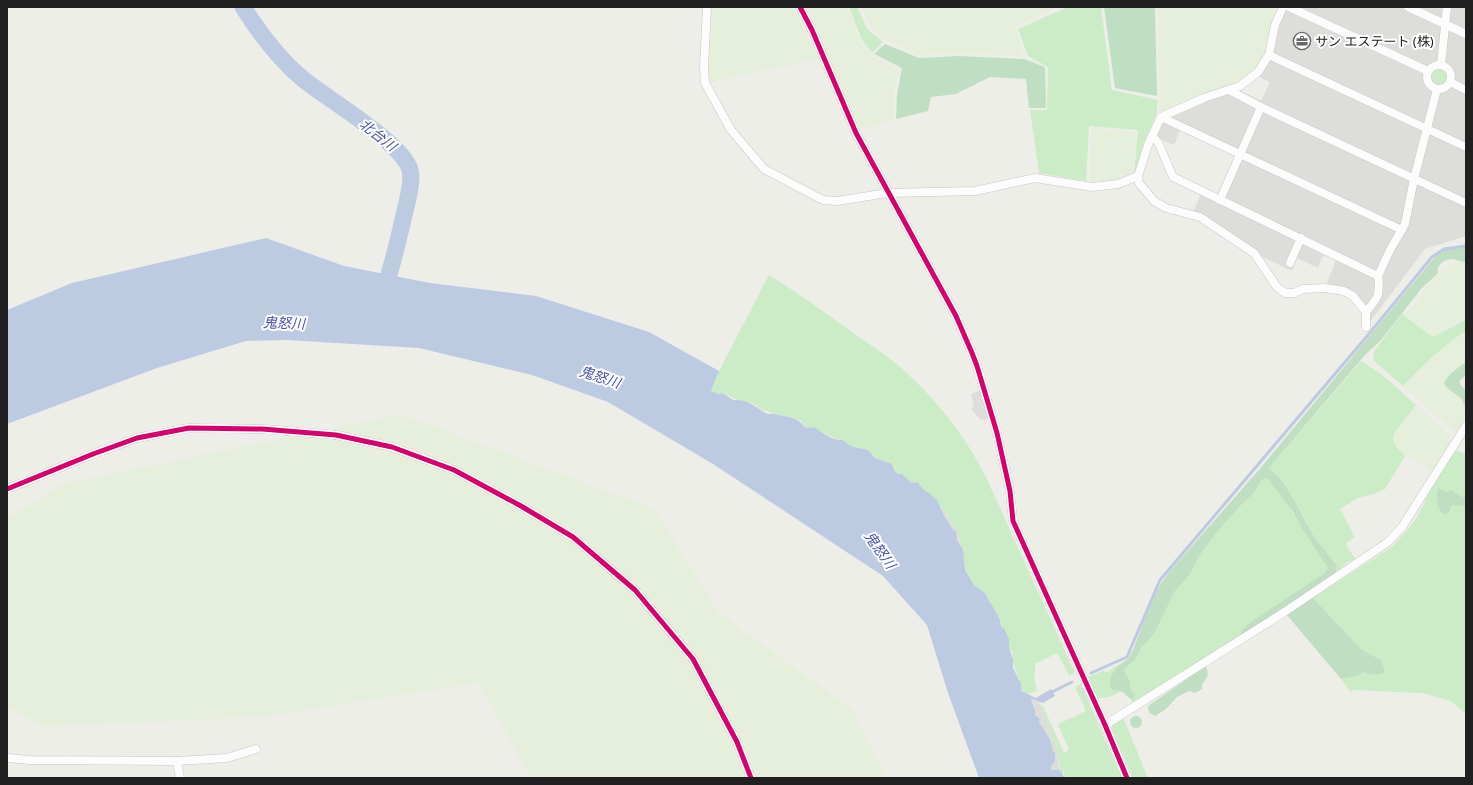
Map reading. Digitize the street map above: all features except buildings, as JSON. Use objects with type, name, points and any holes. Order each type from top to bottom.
[{"type":"street","points":[[707,7],[704,67],[705,83],[731,130],[764,169],[824,200],[837,201],[888,193],[976,191],[1035,178],[1092,187],[1118,184],[1138,176]]},
{"type":"street","points":[[800,7],[812,30],[856,133],[956,316],[977,366],[999,440],[1010,490],[1013,521],[1105,725],[1127,778]]},
{"type":"street","points":[[1283,7],[1275,25],[1269,55],[1258,72],[1240,86],[1204,98],[1161,117],[1142,161],[1138,176],[1139,183],[1154,201],[1166,208],[1200,217],[1254,253],[1277,287],[1285,293],[1294,293],[1302,289],[1324,288],[1344,291],[1354,296],[1366,312],[1366,327]]},
{"type":"street","points":[[1289,7],[1428,71]]},
{"type":"street","points":[[1408,7],[1466,34]]},
{"type":"street","points":[[1441,65],[1444,24],[1447,7]]},
{"type":"street","points":[[1269,55],[1466,147]]},
{"type":"street","points":[[1434,66],[1444,66],[1450,71],[1450,82],[1444,88],[1437,89],[1428,82],[1428,71],[1434,66]]},
{"type":"street","points":[[1450,82],[1466,90]]},
{"type":"street","points":[[1366,312],[1378,295],[1378,276],[1390,250],[1405,224],[1414,179],[1437,89]]},
{"type":"street","points":[[1229,90],[1261,107],[1466,203]]},
{"type":"street","points":[[1220,200],[1261,107]]},
{"type":"street","points":[[1161,117],[1402,230]]},
{"type":"street","points":[[1152,136],[1158,142],[1173,177],[1378,276]]},
{"type":"street","points":[[1290,263],[1301,238]]},
{"type":"street","points":[[1105,725],[1283,613],[1388,542],[1402,527],[1466,426]]},
{"type":"street","points":[[7,489],[137,438],[189,428],[262,429],[336,435],[392,447],[454,470],[521,506],[573,537],[635,590],[693,659],[737,742],[752,778]]},
{"type":"street","points":[[7,758],[37,760],[177,761],[227,758],[256,749]]},
{"type":"street","points":[[177,761],[180,778]]},
{"type":"shaded area","points":[[1283,7],[1466,7],[1466,236],[1425,249],[1366,327],[1366,312],[1354,296],[1325,288],[1336,260],[1323,255],[1318,268],[1297,258],[1292,271],[1254,253],[1192,215],[1202,191],[1220,199],[1241,154],[1181,127],[1174,145],[1152,136],[1161,117],[1235,88],[1261,101],[1270,82],[1255,75]]},
{"type":"shaded area","points":[[981,390],[988,419],[981,420],[971,409],[974,406],[971,394]]},
{"type":"shaded area","points":[[940,508],[943,509],[958,532],[963,550],[951,525],[945,518]]},
{"type":"shaded area","points":[[1032,699],[1039,702],[1048,725],[1058,755],[1058,770],[1053,770],[1051,766],[1053,751],[1050,739],[1039,722],[1040,719],[1035,715],[1035,710],[1031,701]]},
{"type":"green space","points":[[712,7],[794,7],[819,59],[710,82],[708,65]]},
{"type":"green space","points":[[803,7],[847,7],[861,42],[871,56],[899,69],[894,93],[894,120],[859,130],[814,27]]},
{"type":"green space","points":[[849,7],[857,7],[868,30],[883,42],[872,53],[862,40]]},
{"type":"green space","points":[[861,7],[1057,7],[1016,27],[1024,56],[959,54],[920,55],[885,40],[871,28]]},
{"type":"green space","points":[[1068,7],[1101,7],[1112,90],[1158,100],[1156,115],[1143,144],[1138,171],[1134,173],[1138,130],[1089,126],[1086,181],[1039,173],[1030,110],[1047,110],[1048,67],[1028,56],[1018,29]]},
{"type":"green space","points":[[1104,7],[1155,7],[1157,96],[1115,88]]},
{"type":"green space","points":[[1158,7],[1281,7],[1267,54],[1257,71],[1238,84],[1159,115]]},
{"type":"green space","points":[[885,44],[919,58],[959,56],[1024,59],[1045,67],[1046,108],[1029,108],[1026,79],[990,77],[956,94],[931,97],[928,111],[896,119],[897,95],[902,68],[874,54]]},
{"type":"green space","points":[[1439,69],[1446,74],[1447,77],[1442,84],[1439,85],[1432,80],[1431,77],[1436,70]]},
{"type":"green space","points":[[1091,128],[1137,132],[1132,173],[1115,180],[1102,182],[1089,181]]},
{"type":"green space","points":[[1466,247],[1466,262],[1450,259],[1444,261],[1438,267],[1438,273],[1421,289],[1381,340],[1365,355],[1269,468],[1276,474],[1288,490],[1314,537],[1337,565],[1336,573],[1243,635],[1241,631],[1255,619],[1325,573],[1328,568],[1293,512],[1268,479],[1265,478],[1261,481],[1254,493],[1239,507],[1217,532],[1200,555],[1191,573],[1175,591],[1154,634],[1141,648],[1136,659],[1124,669],[1135,695],[1133,700],[1123,692],[1112,690],[1110,686],[1111,676],[1117,667],[1128,659],[1133,650],[1151,603],[1161,583],[1170,571],[1263,465],[1434,258],[1444,249]]},
{"type":"green space","points":[[1466,262],[1466,320],[1434,337],[1402,314],[1412,308],[1431,279],[1440,271],[1453,264]]},
{"type":"green space","points":[[769,275],[793,290],[893,361],[932,398],[952,422],[978,461],[985,475],[1075,673],[1069,676],[1057,653],[1035,664],[1034,678],[1037,691],[1028,694],[1024,692],[1013,662],[1013,653],[1009,648],[1006,634],[1001,627],[1000,620],[985,593],[974,585],[965,570],[958,532],[935,499],[917,483],[912,483],[902,474],[898,474],[894,470],[892,464],[875,458],[868,450],[850,446],[843,440],[805,426],[801,421],[787,416],[773,414],[762,410],[752,403],[737,400],[723,393],[718,394],[711,391],[719,371]]},
{"type":"green space","points":[[1402,314],[1433,337],[1466,320],[1466,331],[1433,356],[1403,386],[1375,362],[1373,356],[1375,350]]},
{"type":"green space","points":[[1466,331],[1466,362],[1446,379],[1446,387],[1462,399],[1466,406],[1466,420],[1458,431],[1454,431],[1403,386],[1447,343]]},
{"type":"green space","points":[[1361,361],[1381,374],[1416,405],[1395,432],[1393,440],[1397,448],[1405,456],[1385,489],[1374,494],[1358,498],[1340,509],[1355,537],[1346,543],[1356,559],[1347,562],[1336,573],[1337,564],[1314,537],[1282,480],[1269,468]]},
{"type":"green space","points":[[1466,362],[1466,375],[1460,380],[1460,384],[1466,391],[1466,406],[1462,399],[1446,387],[1444,383],[1451,374]]},
{"type":"green space","points":[[1416,405],[1439,425],[1451,438],[1451,442],[1445,453],[1432,471],[1405,456],[1397,448],[1393,439],[1395,432]]},
{"type":"green space","points":[[401,414],[655,509],[718,612],[851,708],[887,778],[531,778],[478,683],[263,717],[43,727],[7,706],[7,518],[66,483]]},
{"type":"green space","points":[[1457,451],[1466,455],[1466,714],[1451,701],[1422,693],[1352,690],[1351,693],[1341,679],[1357,676],[1363,672],[1373,675],[1384,673],[1381,660],[1362,650],[1313,598],[1393,546],[1417,517],[1432,484],[1452,455]]},
{"type":"green space","points":[[1265,477],[1280,492],[1328,568],[1325,573],[1243,635],[1133,703],[1130,698],[1133,699],[1135,695],[1124,669],[1136,659],[1141,648],[1154,634],[1175,591],[1191,573],[1200,555],[1217,532],[1239,507],[1254,493]]},
{"type":"green space","points":[[1438,488],[1446,492],[1452,490],[1460,496],[1466,498],[1466,506],[1452,505],[1449,512],[1444,515],[1437,503]]},
{"type":"green space","points":[[1313,598],[1362,650],[1381,660],[1385,673],[1373,675],[1363,672],[1357,676],[1341,679],[1287,615],[1293,609]]},
{"type":"green space","points":[[1128,659],[1117,667],[1112,690],[1121,691],[1109,697],[1096,698],[1086,678],[1104,670],[1105,673]]},
{"type":"green space","points":[[1202,667],[1206,667],[1208,674],[1207,678],[1202,684],[1202,689],[1195,693],[1189,691],[1177,697],[1166,709],[1155,716],[1149,712],[1148,706]]},
{"type":"green space","points":[[1081,684],[1122,778],[1065,778],[1064,773],[1060,771],[1058,755],[1040,705],[1043,706],[1064,753],[1069,750],[1058,724],[1086,711],[1075,687]]},
{"type":"green space","points":[[1134,716],[1138,716],[1142,722],[1138,728],[1134,728],[1130,724],[1130,720]]},
{"type":"green space","points":[[1123,717],[1148,778],[1133,778],[1112,730],[1113,723]]},
{"type":"water","name":"鬼怒川","points":[[266,238],[344,266],[430,283],[536,296],[649,332],[719,371],[711,391],[718,394],[723,393],[733,400],[747,402],[766,413],[795,419],[802,423],[805,427],[815,428],[832,438],[843,440],[850,446],[868,450],[875,458],[892,464],[894,470],[898,474],[902,474],[912,483],[918,482],[936,499],[946,519],[953,530],[956,531],[957,539],[963,550],[965,570],[974,585],[985,593],[1000,620],[1001,627],[1004,628],[1009,639],[1009,648],[1013,659],[1013,668],[1021,684],[1022,691],[1036,698],[1051,689],[1055,696],[1043,703],[1032,699],[1031,701],[1035,710],[1035,715],[1040,719],[1039,722],[1050,739],[1053,751],[1055,753],[1055,761],[1051,766],[1052,770],[1059,769],[1064,778],[979,778],[948,693],[927,625],[883,576],[713,464],[608,402],[532,375],[419,348],[287,340],[246,341],[157,368],[7,424],[7,310],[72,283]]},
{"type":"waterway","name":"北台川","points":[[243,7],[256,27],[285,63],[314,88],[363,122],[394,147],[404,159],[410,170],[411,180],[408,198],[382,297]]},
{"type":"waterway","points":[[1091,673],[1127,657],[1160,580],[1368,335],[1432,257],[1444,249],[1466,246]]},
{"type":"waterway","points":[[1050,693],[1072,682]]},
{"type":"cycle path","points":[[800,7],[812,30],[856,133],[956,316],[972,353],[997,433],[1010,491],[1013,521],[1105,725],[1127,778]]},
{"type":"cycle path","points":[[7,489],[137,438],[189,428],[262,429],[336,435],[392,447],[454,470],[521,506],[573,537],[635,590],[693,659],[737,742],[751,778]]},
{"type":"place","name":"サン エステート (株)","points":[[1302,41]]}]
